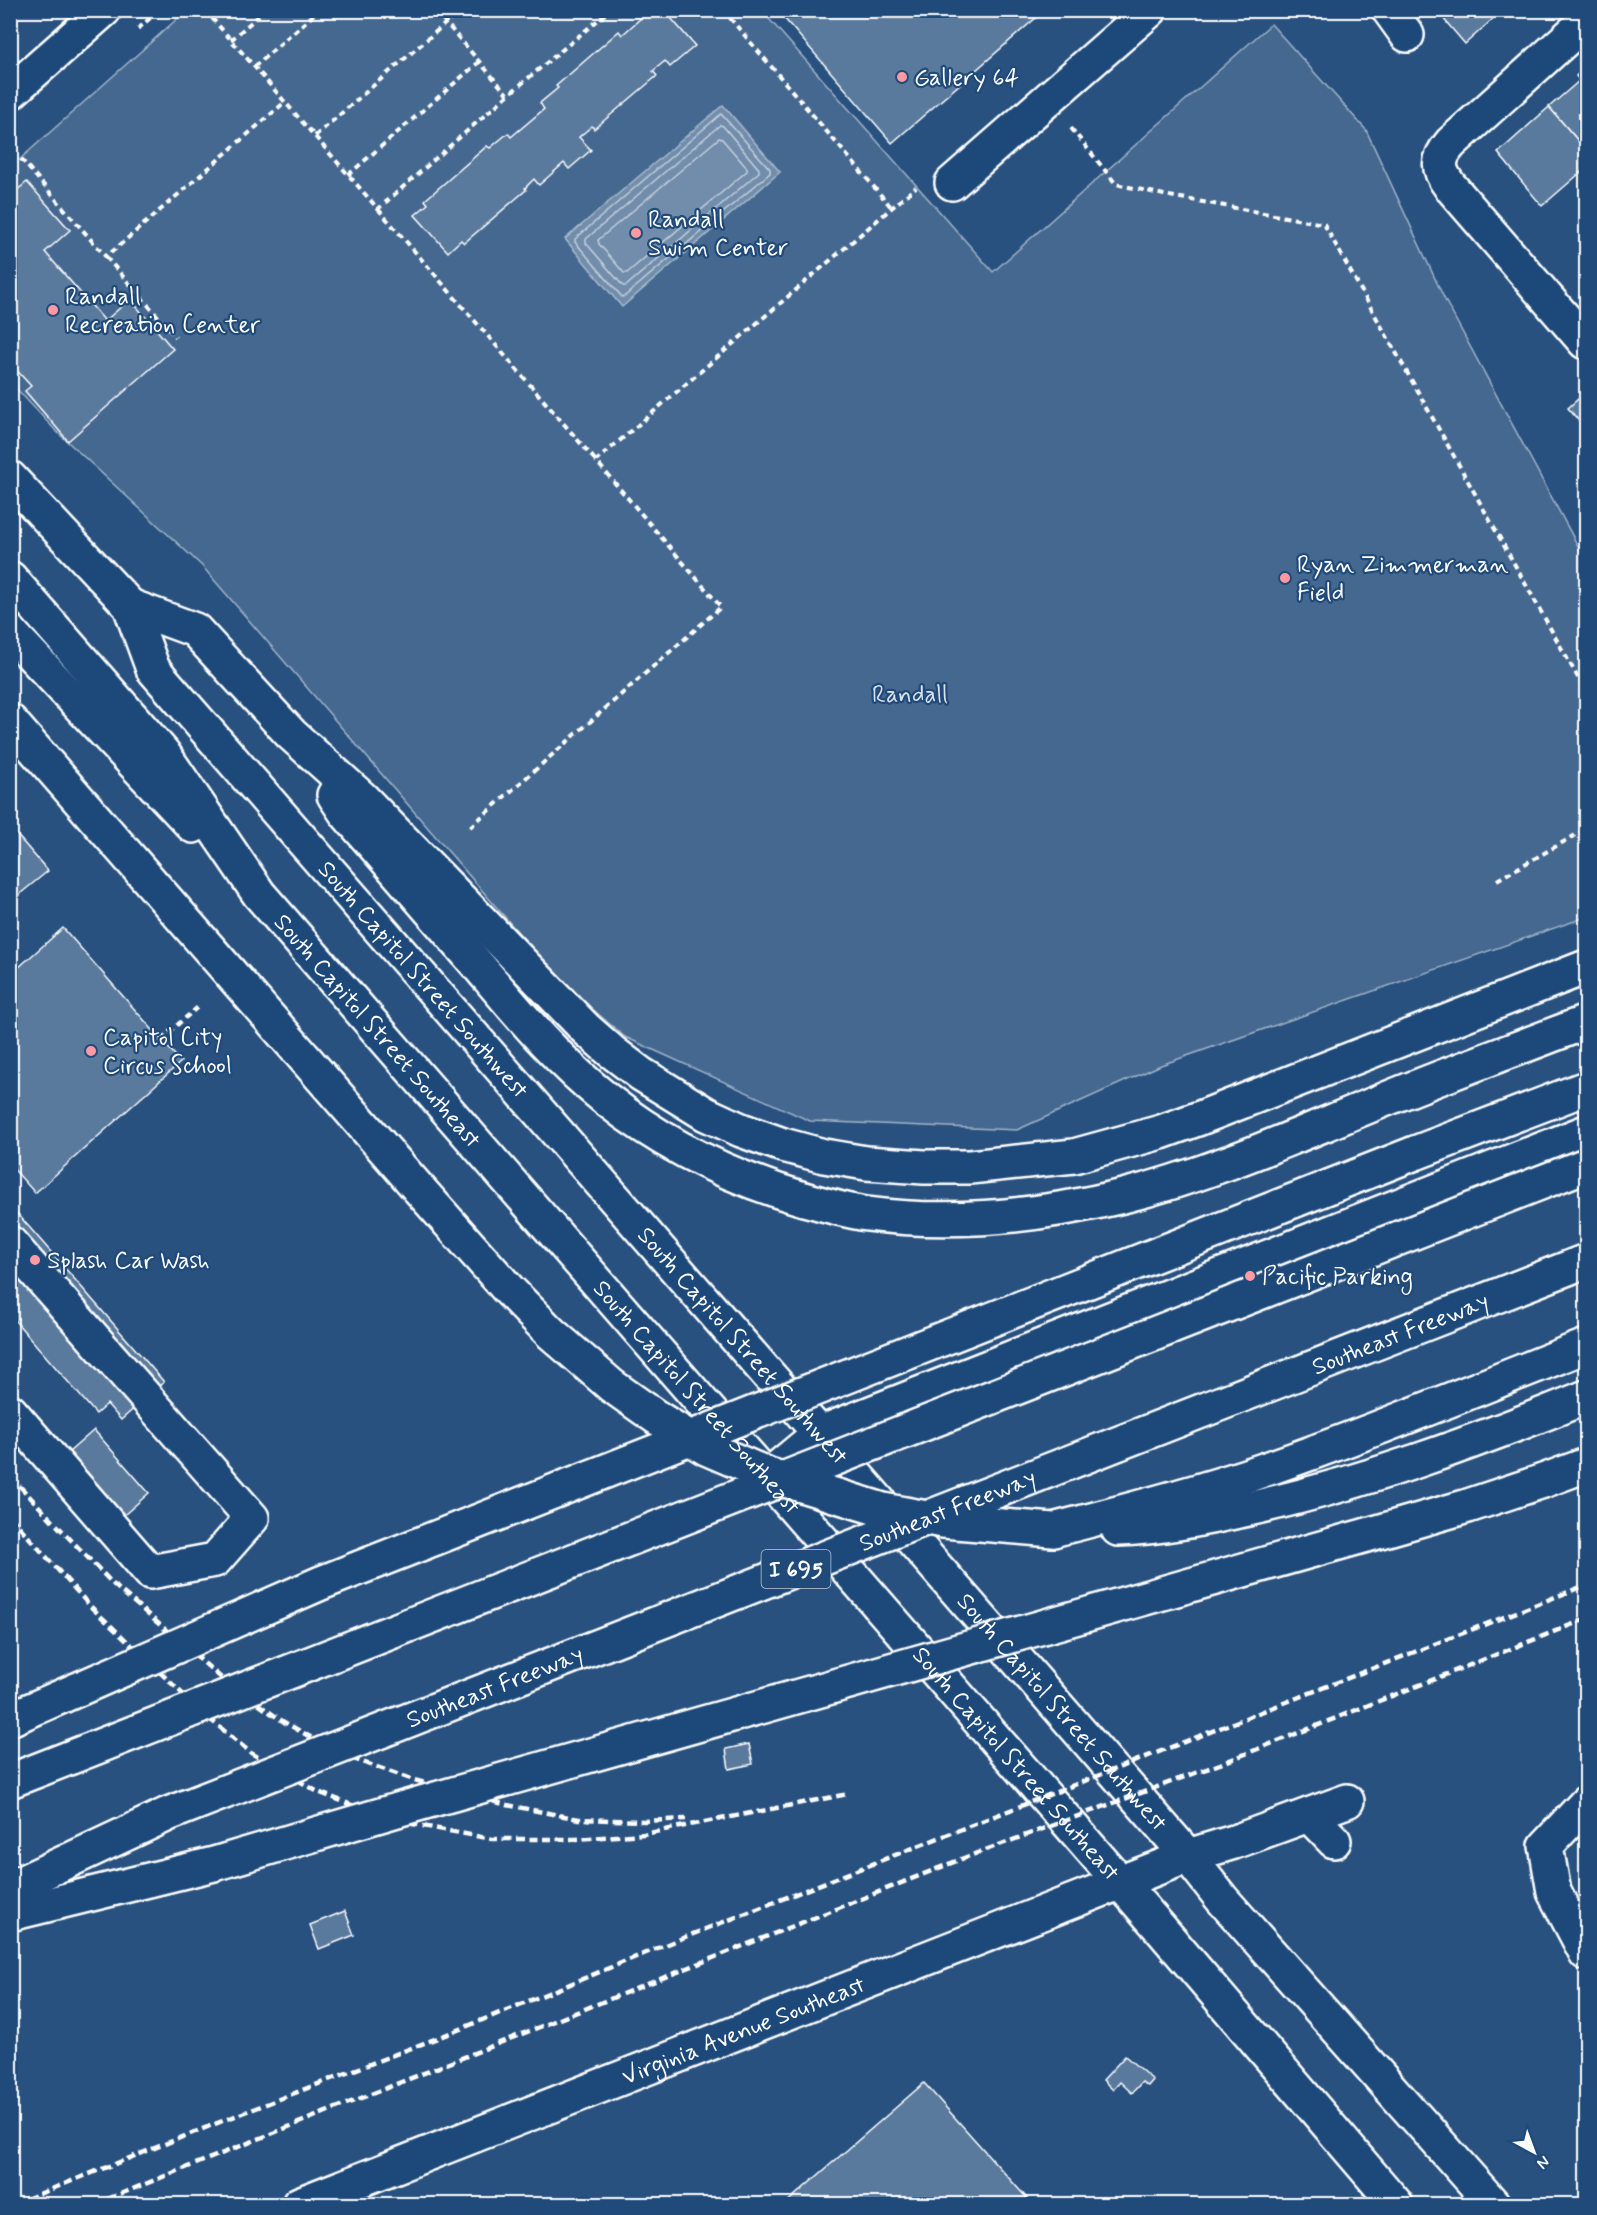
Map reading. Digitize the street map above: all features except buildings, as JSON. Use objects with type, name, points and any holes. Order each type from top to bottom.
[{"type":"main road","points":[[10,93],[104,10]]},
{"type":"main road","points":[[952,183],[1150,10]]},
{"type":"main road","points":[[1585,342],[1450,186],[1443,177],[1440,166],[1441,154],[1451,143],[1587,21]]},
{"type":"main road","name":"South Capitol Street Southwest","points":[[10,478],[130,606],[153,669],[1188,1856],[1222,1899],[1493,2205]]},
{"type":"main road","name":"South Capitol Street Southeast","points":[[10,578],[163,753],[259,894],[1120,1883],[1396,2205]]},
{"type":"main road","points":[[130,606],[195,630],[291,734],[361,797],[559,1002],[611,1051],[676,1097],[741,1130],[824,1156],[924,1167],[970,1167],[1074,1156],[1161,1132],[1200,1118],[1587,967]]},
{"type":"main road","points":[[10,632],[259,894]]},
{"type":"main road","points":[[10,721],[508,1289],[551,1333],[612,1386],[706,1448],[769,1475],[883,1510],[943,1521],[1053,1530],[1139,1529],[1213,1517],[1358,1481],[1521,1424],[1587,1397]]},
{"type":"main road","points":[[291,734],[346,813],[545,1044],[605,1098],[671,1143],[736,1176],[794,1196],[864,1214],[928,1219],[976,1218],[1024,1213],[1124,1196],[1216,1167],[1587,1022]]},
{"type":"main road","points":[[10,1719],[342,1574],[1415,1153],[1587,1088]]},
{"type":"main road","points":[[766,1477],[820,1433],[1587,1132]]},
{"type":"main road","points":[[10,1781],[1587,1165]]},
{"type":"main road","points":[[10,1243],[252,1518],[215,1560],[150,1572],[10,1411]]},
{"type":"main road","name":"Southeast Freeway","points":[[10,1888],[168,1814],[1587,1261]]},
{"type":"main road","points":[[1053,1530],[1246,1476],[1587,1346]]},
{"type":"main road","points":[[10,1914],[214,1864],[1468,1506],[1587,1465]]},
{"type":"main road","name":"Virginia Avenue Southeast","points":[[299,2205],[1188,1856],[1347,1801]]},
{"type":"main road","points":[[1587,1803],[1546,1846],[1554,1892],[1587,1953]]},
{"type":"main road","points":[[1309,1815],[1334,1840]]},
{"type":"path","points":[[206,10],[721,607],[470,827]]},
{"type":"path","points":[[231,40],[265,10]]},
{"type":"path","points":[[254,67],[319,10]]},
{"type":"path","points":[[435,10],[508,95]]},
{"type":"path","points":[[315,136],[461,10]]},
{"type":"path","points":[[378,209],[508,95],[610,10]]},
{"type":"path","points":[[723,10],[892,208]]},
{"type":"path","points":[[348,175],[479,62]]},
{"type":"path","points":[[1048,99],[1116,184],[1324,224],[1587,692]]},
{"type":"path","points":[[106,257],[285,102]]},
{"type":"path","points":[[21,159],[176,338]]},
{"type":"path","points":[[596,461],[930,174],[952,183]]},
{"type":"path","points":[[1497,880],[1587,829]]},
{"type":"path","points":[[161,1039],[200,1006]]},
{"type":"green space","name":"Randall","points":[[186,11],[762,11],[993,272],[1271,24],[1366,130],[1445,300],[1586,561],[1586,917],[1161,1065],[1017,1130],[810,1121],[625,1037],[561,982],[202,566],[56,431],[11,383],[10,168]]},
{"type":"water","points":[[723,105],[780,172],[622,307],[565,239]]},
{"type":"railway","points":[[10,1476],[114,1585],[226,1682],[284,1722],[342,1755],[414,1780],[507,1805],[579,1819],[644,1821],[686,1819]]},
{"type":"railway","points":[[10,1516],[90,1606],[205,1715],[251,1753],[318,1792],[391,1820],[492,1839],[576,1839],[644,1834],[848,1794]]},
{"type":"railway","points":[[14,2204],[458,2030],[675,1941],[1586,1585]]},
{"type":"railway","points":[[95,2204],[969,1856],[1220,1764],[1586,1619]]},
{"type":"place","name":"Gallery 64","points":[[902,77]]},
{"type":"place","name":"Randall Swim Center","points":[[636,233]]},
{"type":"place","name":"Randall Recreation Center","points":[[53,310]]},
{"type":"place","name":"Ryan Zimmerman Field","points":[[1285,578]]},
{"type":"place","name":"Capitol City Circus School","points":[[91,1051]]},
{"type":"place","name":"Splash Car Wash","points":[[35,1260]]},
{"type":"place","name":"Pacific Parking","points":[[1250,1276]]}]
